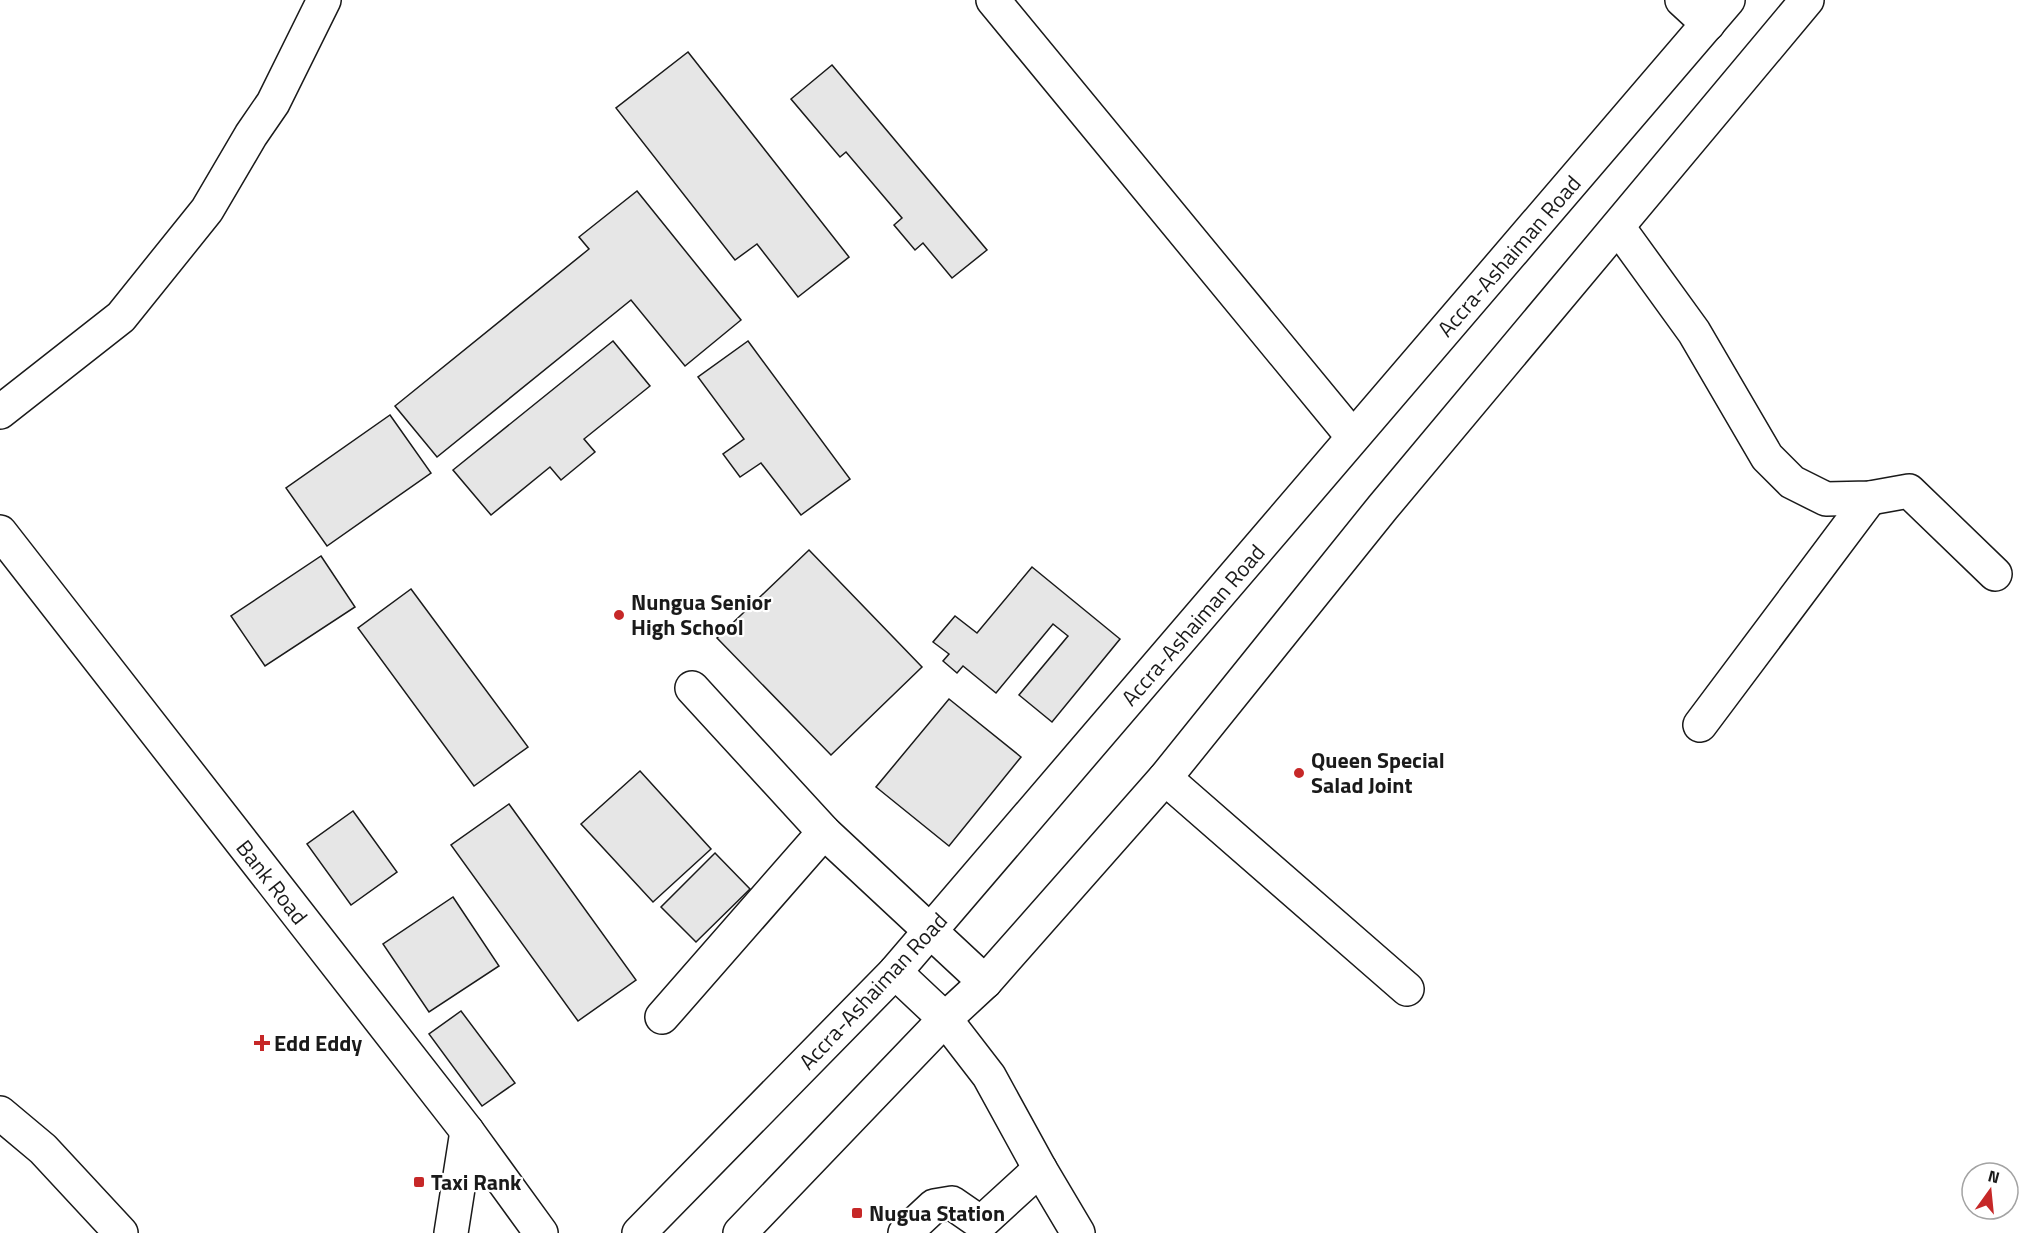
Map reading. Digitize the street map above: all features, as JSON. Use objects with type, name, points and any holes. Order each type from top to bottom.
[{"type":"street","points":[[0,412],[121,316],[207,210],[251,135],[273,103],[324,0]]},
{"type":"street","points":[[993,0],[1353,437]]},
{"type":"street","points":[[1682,0],[1718,12]]},
{"type":"street","points":[[740,1233],[945,1019],[985,981],[1165,778],[1383,507],[1807,0]]},
{"type":"street","name":"Accra-Ashaiman Road","points":[[639,1233],[895,972],[1718,12]]},
{"type":"street","points":[[1618,227],[1694,332],[1767,457],[1792,482],[1826,499],[1870,498],[1909,491],[1995,574]]},
{"type":"street","points":[[1700,725],[1870,498]]},
{"type":"street","name":"Bank Road","points":[[0,532],[467,1131],[541,1233]]},
{"type":"street","points":[[692,688],[824,832],[985,981]]},
{"type":"street","points":[[1165,778],[1407,989]]},
{"type":"street","points":[[662,1017],[824,832]]},
{"type":"street","points":[[895,972],[945,1019],[989,1076],[1040,1170],[1078,1233]]},
{"type":"street","points":[[0,1113],[43,1149],[121,1233]]},
{"type":"street","points":[[451,1233],[467,1131]]},
{"type":"street","points":[[905,1233],[934,1206],[952,1203],[985,1228],[1040,1170]]},
{"type":"building","points":[[688,52],[849,257],[798,297],[757,244],[735,260],[616,108]]},
{"type":"building","points":[[832,65],[987,250],[952,278],[923,243],[915,250],[894,225],[902,218],[846,152],[840,157],[791,99]]},
{"type":"building","points":[[637,191],[741,320],[685,366],[631,300],[437,457],[395,406],[589,249],[579,237]]},
{"type":"building","points":[[613,341],[650,386],[584,439],[595,452],[561,480],[550,467],[491,515],[453,470]]},
{"type":"building","points":[[748,341],[850,479],[801,515],[761,463],[740,477],[723,454],[744,439],[698,377]]},
{"type":"building","points":[[390,415],[431,473],[327,546],[286,488]]},
{"type":"building","points":[[809,550],[922,667],[831,755],[717,638]]},
{"type":"building","points":[[321,556],[355,607],[265,666],[231,616]]},
{"type":"building","points":[[1032,567],[1120,639],[1052,722],[1019,695],[1068,636],[1053,624],[996,693],[963,666],[957,673],[943,661],[949,654],[933,642],[955,616],[977,633]]},
{"type":"building","points":[[411,589],[528,747],[474,786],[358,628]]},
{"type":"building","points":[[949,699],[1021,757],[949,846],[876,787]]},
{"type":"building","points":[[640,771],[711,849],[653,902],[581,824]]},
{"type":"building","points":[[509,804],[636,980],[578,1021],[451,845]]},
{"type":"building","points":[[353,811],[397,872],[351,905],[307,844]]},
{"type":"building","points":[[715,853],[750,889],[696,942],[661,907]]},
{"type":"building","points":[[453,897],[499,966],[429,1012],[383,944]]},
{"type":"building","points":[[461,1011],[515,1083],[482,1106],[429,1034]]},
{"type":"place","name":"Nungua Senior High School","points":[[619,615]]},
{"type":"place","name":"Queen Special Salad Joint","points":[[1299,773]]},
{"type":"place","name":"Edd Eddy","points":[[262,1043]]},
{"type":"place","name":"Taxi Rank","points":[[419,1182]]},
{"type":"place","name":"Nugua Station","points":[[857,1213]]}]
